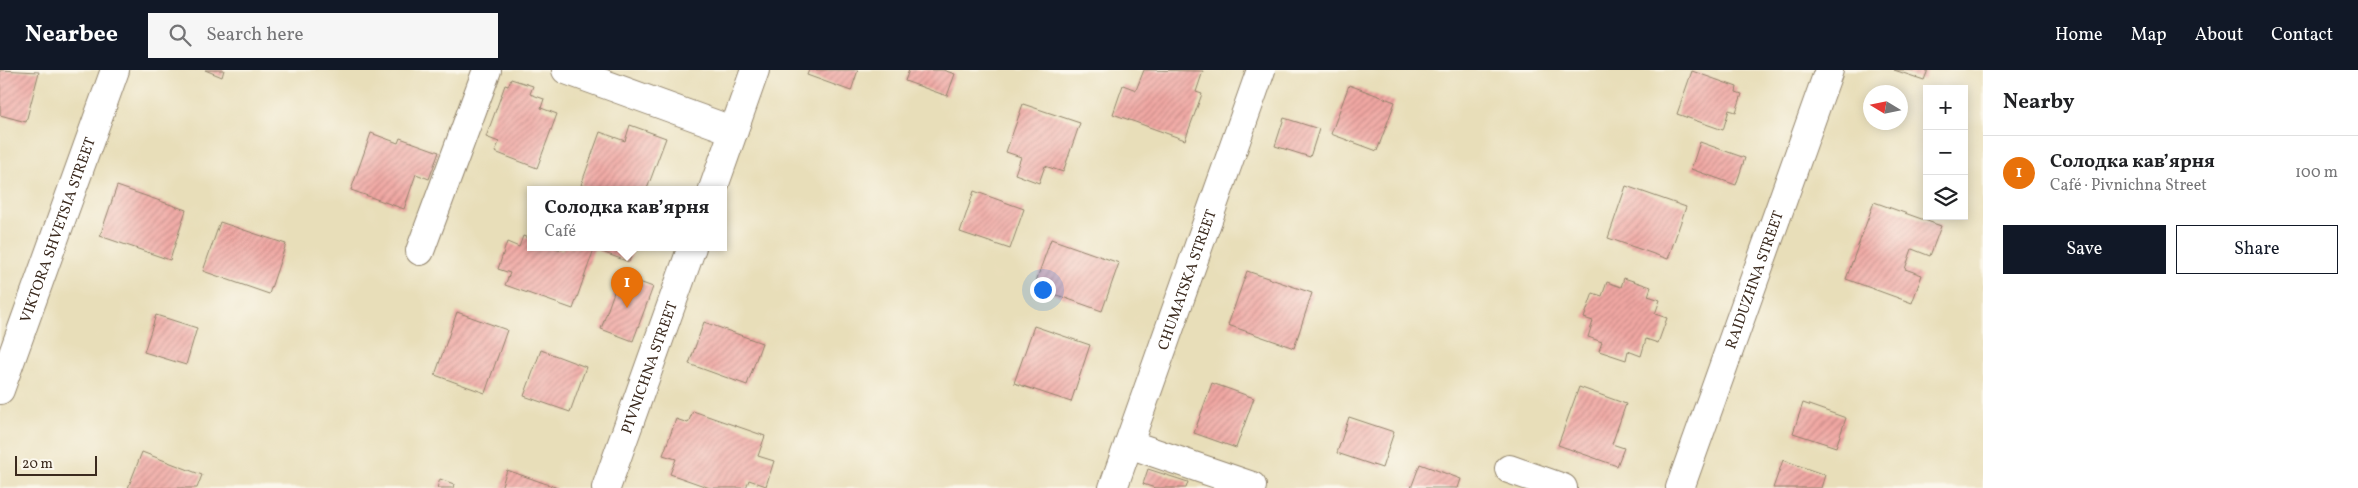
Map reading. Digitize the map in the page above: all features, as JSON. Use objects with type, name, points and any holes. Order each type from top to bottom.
[{"type":"street","name":"VIKTORA SHVETSIA STREET","points":[[0,390],[115,70]]},
{"type":"street","points":[[420,251],[487,70]]},
{"type":"street","points":[[566,70],[734,130]]},
{"type":"street","points":[[714,186],[755,70]]},
{"type":"street","name":"CHUMATSKA STREET","points":[[1113,488],[1261,70]]},
{"type":"street","name":"RAIDUZHNA STREET","points":[[1680,488],[1829,70]]},
{"type":"street","name":"PIVNICHNA STREET","points":[[606,488],[691,251]]},
{"type":"street","points":[[1129,444],[1252,486]]},
{"type":"street","points":[[1509,469],[1562,488]]},
{"type":"building","points":[[0,70],[39,72],[26,122],[0,115]]},
{"type":"building","points":[[205,70],[224,70],[222,77]]},
{"type":"building","points":[[809,70],[858,70],[851,91],[807,75]]},
{"type":"building","points":[[909,70],[943,70],[955,74],[947,96],[905,81]]},
{"type":"building","points":[[1144,70],[1203,71],[1196,92],[1202,94],[1185,140],[1113,114],[1123,85],[1136,90]]},
{"type":"building","points":[[1894,70],[1928,70],[1924,80]]},
{"type":"building","points":[[1692,71],[1737,87],[1736,92],[1742,94],[1736,112],[1729,110],[1723,130],[1677,114]]},
{"type":"building","points":[[511,79],[533,86],[530,94],[544,99],[541,108],[557,114],[537,168],[495,152],[499,142],[486,137],[505,85],[508,86]]},
{"type":"building","points":[[1349,85],[1395,102],[1377,151],[1331,134]]},
{"type":"building","points":[[1023,104],[1080,123],[1063,172],[1045,166],[1039,183],[1015,174],[1021,157],[1006,152]]},
{"type":"building","points":[[1284,118],[1319,129],[1310,157],[1275,146]]},
{"type":"building","points":[[630,125],[666,138],[648,186],[581,185],[600,132],[625,141]]},
{"type":"building","points":[[371,133],[398,143],[400,138],[439,152],[429,179],[416,174],[404,209],[351,190]]},
{"type":"building","points":[[1700,142],[1745,158],[1736,185],[1691,169]]},
{"type":"building","points":[[117,186],[186,210],[170,260],[100,236]]},
{"type":"building","points":[[1626,186],[1686,207],[1668,259],[1608,238]]},
{"type":"building","points":[[974,191],[1024,209],[1010,249],[960,232]]},
{"type":"building","points":[[1874,202],[1941,226],[1930,256],[1912,249],[1905,269],[1922,275],[1912,303],[1846,279]]},
{"type":"building","points":[[220,222],[286,244],[269,294],[203,271]]},
{"type":"building","points":[[523,236],[527,238],[527,251],[593,251],[573,309],[505,285],[510,273],[498,269],[507,242],[519,247]]},
{"type":"building","points":[[1051,239],[1119,263],[1102,311],[1034,287]]},
{"type":"building","points":[[599,251],[633,251],[629,262]]},
{"type":"building","points":[[1247,271],[1312,293],[1294,348],[1228,325]]},
{"type":"building","points":[[620,275],[653,287],[633,341],[601,329]]},
{"type":"building","points":[[1624,278],[1651,287],[1648,296],[1660,300],[1655,314],[1667,318],[1658,343],[1646,339],[1641,356],[1628,351],[1626,360],[1599,351],[1602,342],[1588,337],[1593,321],[1584,318],[1593,293],[1602,296],[1607,282],[1621,287]]},
{"type":"building","points":[[457,312],[507,330],[485,393],[435,375]]},
{"type":"building","points":[[156,315],[197,328],[186,365],[144,352]]},
{"type":"building","points":[[704,322],[762,343],[747,385],[689,364]]},
{"type":"building","points":[[1034,326],[1090,345],[1071,402],[1014,383]]},
{"type":"building","points":[[541,350],[586,367],[570,412],[524,396]]},
{"type":"building","points":[[1212,383],[1254,398],[1236,448],[1194,433]]},
{"type":"building","points":[[1579,387],[1626,404],[1612,444],[1624,448],[1617,466],[1558,445]]},
{"type":"building","points":[[1803,403],[1846,418],[1836,447],[1793,433]]},
{"type":"building","points":[[693,411],[765,436],[758,456],[774,461],[766,486],[749,480],[746,488],[710,488],[670,474],[676,459],[663,455],[676,419],[688,423]]},
{"type":"building","points":[[1349,417],[1394,432],[1382,468],[1337,453]]},
{"type":"building","points":[[142,452],[202,475],[197,488],[128,488]]},
{"type":"building","points":[[1783,460],[1825,475],[1821,488],[1773,488]]},
{"type":"building","points":[[1420,464],[1461,479],[1458,488],[1411,488]]},
{"type":"building","points":[[1148,469],[1188,482],[1186,488],[1155,488],[1143,484]]},
{"type":"building","points":[[507,470],[558,488],[501,488]]},
{"type":"building","points":[[440,479],[454,484],[453,488],[437,488]]},
{"type":"place","name":"Солодка кав’ярня","points":[[627,308]]}]
